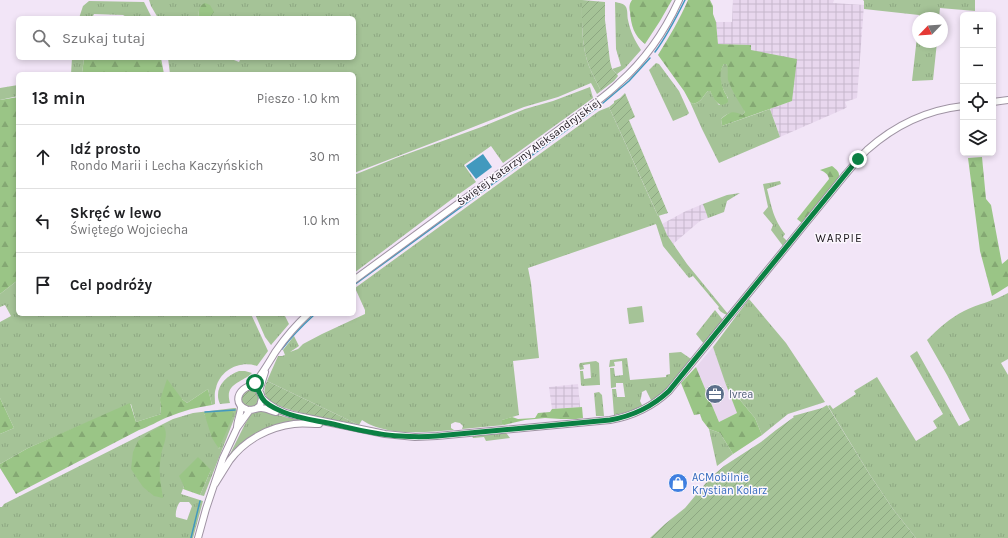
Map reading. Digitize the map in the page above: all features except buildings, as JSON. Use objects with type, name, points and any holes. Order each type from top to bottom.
[{"type":"street","name":"Świętej Katarzyny Aleksandryjskiej","points":[[356,279],[609,92],[631,72],[648,52],[663,31],[679,0]]},
{"type":"street","points":[[996,102],[1008,100]]},
{"type":"street","points":[[250,387],[259,391],[262,398],[272,407],[283,412],[332,424],[399,436],[425,436],[610,420],[625,417],[643,410],[669,391],[867,150],[887,134],[913,120],[939,110],[960,106]]},
{"type":"street","points":[[237,428],[237,421],[241,412],[241,406],[238,398],[239,393],[246,387],[250,387],[255,383],[282,342],[306,316]]},
{"type":"street","points":[[259,391],[266,366]]},
{"type":"street","points":[[257,408],[260,406],[262,398]]},
{"type":"street","points":[[241,406],[250,410],[265,408],[283,412]]},
{"type":"street","points":[[198,538],[202,521],[223,458],[237,428],[250,410]]},
{"type":"street","points":[[215,484],[235,454],[248,442],[264,433],[278,427],[288,425],[332,424]]},
{"type":"shaded area","points":[[733,0],[834,0],[833,3],[864,5],[857,98],[845,102],[847,107],[844,109],[780,137],[770,109],[792,101],[751,50],[751,45],[718,44],[716,22],[732,22]]},
{"type":"shaded area","points":[[703,204],[708,218],[700,221],[673,244],[662,224]]},
{"type":"shaded area","points":[[713,347],[737,413],[719,422],[696,367]]},
{"type":"shaded area","points":[[578,384],[580,407],[552,409],[549,387]]},
{"type":"green space","points":[[149,0],[582,0],[582,33],[586,58],[601,91],[597,94],[591,83],[558,97],[524,107],[356,172],[356,72],[170,72],[168,60],[234,60],[239,62],[240,60],[356,60],[356,16],[206,16],[199,11],[198,16],[157,16]]},
{"type":"green space","points":[[582,0],[605,2],[605,20],[610,61],[612,69],[618,76],[601,91],[586,58],[582,33]]},
{"type":"green space","points":[[632,0],[672,0],[645,44],[638,37],[632,26],[629,8]]},
{"type":"green space","points":[[688,0],[710,0],[713,6],[713,14],[716,22],[718,44],[751,45],[751,50],[797,59],[792,101],[722,126],[721,119],[726,115],[734,112],[742,115],[745,112],[728,80],[727,67],[726,64],[724,64],[721,71],[721,78],[722,86],[728,98],[728,102],[722,105],[719,104],[710,91],[708,91],[698,102],[693,104],[690,102],[684,91],[658,55],[678,21]]},
{"type":"green space","points":[[863,0],[975,0],[975,11],[940,8],[940,12],[912,12],[912,14],[864,9]]},
{"type":"green space","points":[[89,1],[144,2],[151,16],[94,14],[93,16],[80,16],[83,6]]},
{"type":"green space","points":[[615,2],[623,4],[626,7],[630,28],[641,50],[625,68],[617,74],[612,69],[621,66],[616,49]]},
{"type":"green space","points":[[205,3],[210,5],[214,12],[211,15],[198,16],[200,7]]},
{"type":"green space","points":[[916,48],[936,48],[933,80],[912,81]]},
{"type":"green space","points":[[72,60],[84,60],[82,72],[71,72]]},
{"type":"green space","points":[[84,60],[161,60],[164,72],[82,72]]},
{"type":"green space","points":[[656,63],[659,64],[679,91],[689,113],[687,115],[673,121],[649,70]]},
{"type":"green space","points":[[724,64],[727,65],[745,112],[742,115],[733,113],[726,115],[721,119],[722,126],[770,109],[780,137],[719,163],[690,102],[693,104],[698,102],[708,91],[710,91],[719,105],[728,98],[722,86],[720,77]]},
{"type":"green space","points":[[16,85],[16,96],[0,100],[0,88]]},
{"type":"green space","points":[[590,87],[593,98],[503,163],[491,146],[464,165],[476,182],[356,271],[356,174],[525,109],[553,101]]},
{"type":"green space","points":[[625,93],[635,117],[629,120],[668,213],[658,216],[609,107],[614,103],[614,101]]},
{"type":"green space","points":[[16,97],[16,282],[0,294],[0,100]]},
{"type":"green space","points":[[609,107],[667,235],[687,264],[728,314],[727,315],[718,308],[719,307],[693,276],[689,278],[663,246],[656,224],[528,268],[539,358],[513,361],[519,415],[502,420],[502,424],[504,425],[462,429],[463,426],[460,423],[455,422],[451,424],[451,428],[454,430],[405,432],[385,430],[362,420],[359,425],[267,381],[278,356],[285,355],[283,350],[294,336],[299,346],[290,352],[298,349],[303,344],[322,334],[365,314],[365,310],[356,287],[599,111]]},
{"type":"green space","points":[[982,157],[986,199],[991,205],[1002,264],[1008,259],[1008,286],[992,296],[980,251],[968,158]]},
{"type":"green space","points":[[832,166],[839,173],[838,179],[802,223],[797,219],[829,179],[826,173],[820,170]]},
{"type":"green space","points":[[780,181],[781,184],[767,189],[773,213],[785,234],[783,237],[787,241],[783,246],[771,230],[773,225],[763,213],[768,207],[763,184]]},
{"type":"green space","points":[[740,193],[727,201],[724,212],[708,218],[703,204],[727,195]]},
{"type":"green space","points":[[16,282],[16,316],[252,316],[268,351],[257,366],[244,364],[232,368],[222,376],[216,388],[215,404],[212,405],[208,389],[187,403],[182,399],[160,400],[161,414],[136,422],[131,404],[28,448],[0,464],[0,434],[14,428],[0,398],[0,322],[11,316],[5,305],[0,307],[0,294]]},
{"type":"green space","points":[[1008,293],[1008,359],[1001,363],[1008,375],[1008,538],[916,538],[893,509],[870,475],[828,406],[830,405],[833,409],[856,394],[854,391],[877,377],[916,441],[937,428],[933,421],[943,414],[910,356],[917,351],[959,426],[970,420],[927,340],[944,324],[959,314]]},
{"type":"green space","points":[[749,299],[786,343],[825,402],[788,414],[762,435],[755,418],[725,382],[713,347]]},
{"type":"green space","points":[[642,306],[644,322],[629,324],[627,308]]},
{"type":"green space","points":[[715,310],[723,320],[704,344],[696,334]]},
{"type":"green space","points":[[256,316],[285,316],[289,324],[271,345],[265,337]]},
{"type":"green space","points":[[681,352],[691,359],[665,391],[649,403],[651,400],[646,390],[642,392],[640,401],[643,407],[614,415],[612,389],[616,389],[617,397],[625,397],[623,383],[616,383],[616,387],[611,388],[610,368],[614,368],[615,376],[623,375],[622,361],[614,362],[615,366],[609,367],[610,360],[627,358],[630,380],[666,377],[666,375],[670,374],[669,353]]},
{"type":"green space","points":[[596,361],[599,363],[600,385],[582,386],[580,371],[583,371],[584,379],[591,378],[590,364],[583,365],[584,369],[580,370],[580,363]]},
{"type":"green space","points":[[696,367],[719,422],[737,413],[725,382],[755,418],[762,435],[733,454],[720,433],[709,429],[702,420],[700,414],[694,415],[681,383]]},
{"type":"green space","points":[[239,371],[252,373],[232,387],[229,396],[230,403],[220,404],[218,398],[219,388],[229,376]]},
{"type":"green space","points":[[167,379],[182,399],[187,403],[208,389],[212,405],[179,413],[139,430],[16,494],[0,468],[0,464],[28,448],[130,403],[136,422],[161,414],[160,400]]},
{"type":"green space","points":[[267,381],[359,425],[308,415],[281,407],[272,402],[266,396],[264,390]]},
{"type":"green space","points":[[251,387],[260,393],[260,404],[251,409],[242,405],[240,396]]},
{"type":"green space","points":[[599,392],[602,395],[604,416],[596,416],[594,393]]},
{"type":"green space","points":[[0,398],[14,428],[0,434]]},
{"type":"green space","points":[[827,405],[870,475],[893,509],[916,538],[650,538],[685,508],[710,478],[724,466],[761,442],[794,417],[793,416],[822,408]]},
{"type":"green space","points":[[582,407],[583,418],[545,418],[525,420],[504,425],[502,424],[502,420],[512,417],[518,419],[535,418],[538,413],[550,412],[552,409]]},
{"type":"green space","points":[[234,408],[236,408],[237,411],[204,496],[200,495],[211,470],[184,486],[181,494],[203,501],[193,538],[0,538],[0,507],[4,504],[173,419],[193,413]],"holes":[[[204,413],[224,435],[219,449]],[[180,502],[189,502],[192,506],[187,520],[176,517],[176,509]]]},
{"type":"green space","points":[[233,411],[232,418],[219,449],[212,438],[204,413]]},
{"type":"green space","points":[[258,411],[264,411],[303,421],[276,426],[258,433],[245,443],[225,464],[251,414]]},
{"type":"green space","points":[[163,425],[166,437],[160,463],[160,481],[163,498],[154,496],[143,487],[131,469],[133,452],[138,441]]},
{"type":"green space","points":[[709,429],[720,433],[733,454],[717,466]]},
{"type":"green space","points":[[505,432],[510,438],[486,441],[484,437],[473,438],[472,436]]},
{"type":"green space","points":[[198,457],[211,470],[200,495],[183,489],[184,486],[179,476]]},
{"type":"water","points":[[483,154],[492,167],[476,179],[466,166]]},
{"type":"waterway","points":[[655,52],[675,20],[685,0]]},
{"type":"waterway","points":[[603,103],[629,81],[650,58]]},
{"type":"waterway","points":[[356,284],[597,108]]},
{"type":"waterway","points":[[282,349],[313,316]]},
{"type":"waterway","points":[[205,412],[235,410]]},
{"type":"waterway","points":[[191,538],[200,501]]},
{"type":"place","name":"Ivrea","points":[[715,394]]},
{"type":"place","name":"ACMobilnie Krystian Kolarz","points":[[678,483]]},
{"type":"district","name":"WARPIE","points":[[839,238]]},
{"type":"route","points":[[255,383],[250,387],[259,391],[262,398],[272,407],[283,412],[377,433],[399,436],[437,436],[610,420],[634,414],[653,404],[669,391],[858,159]]}]
